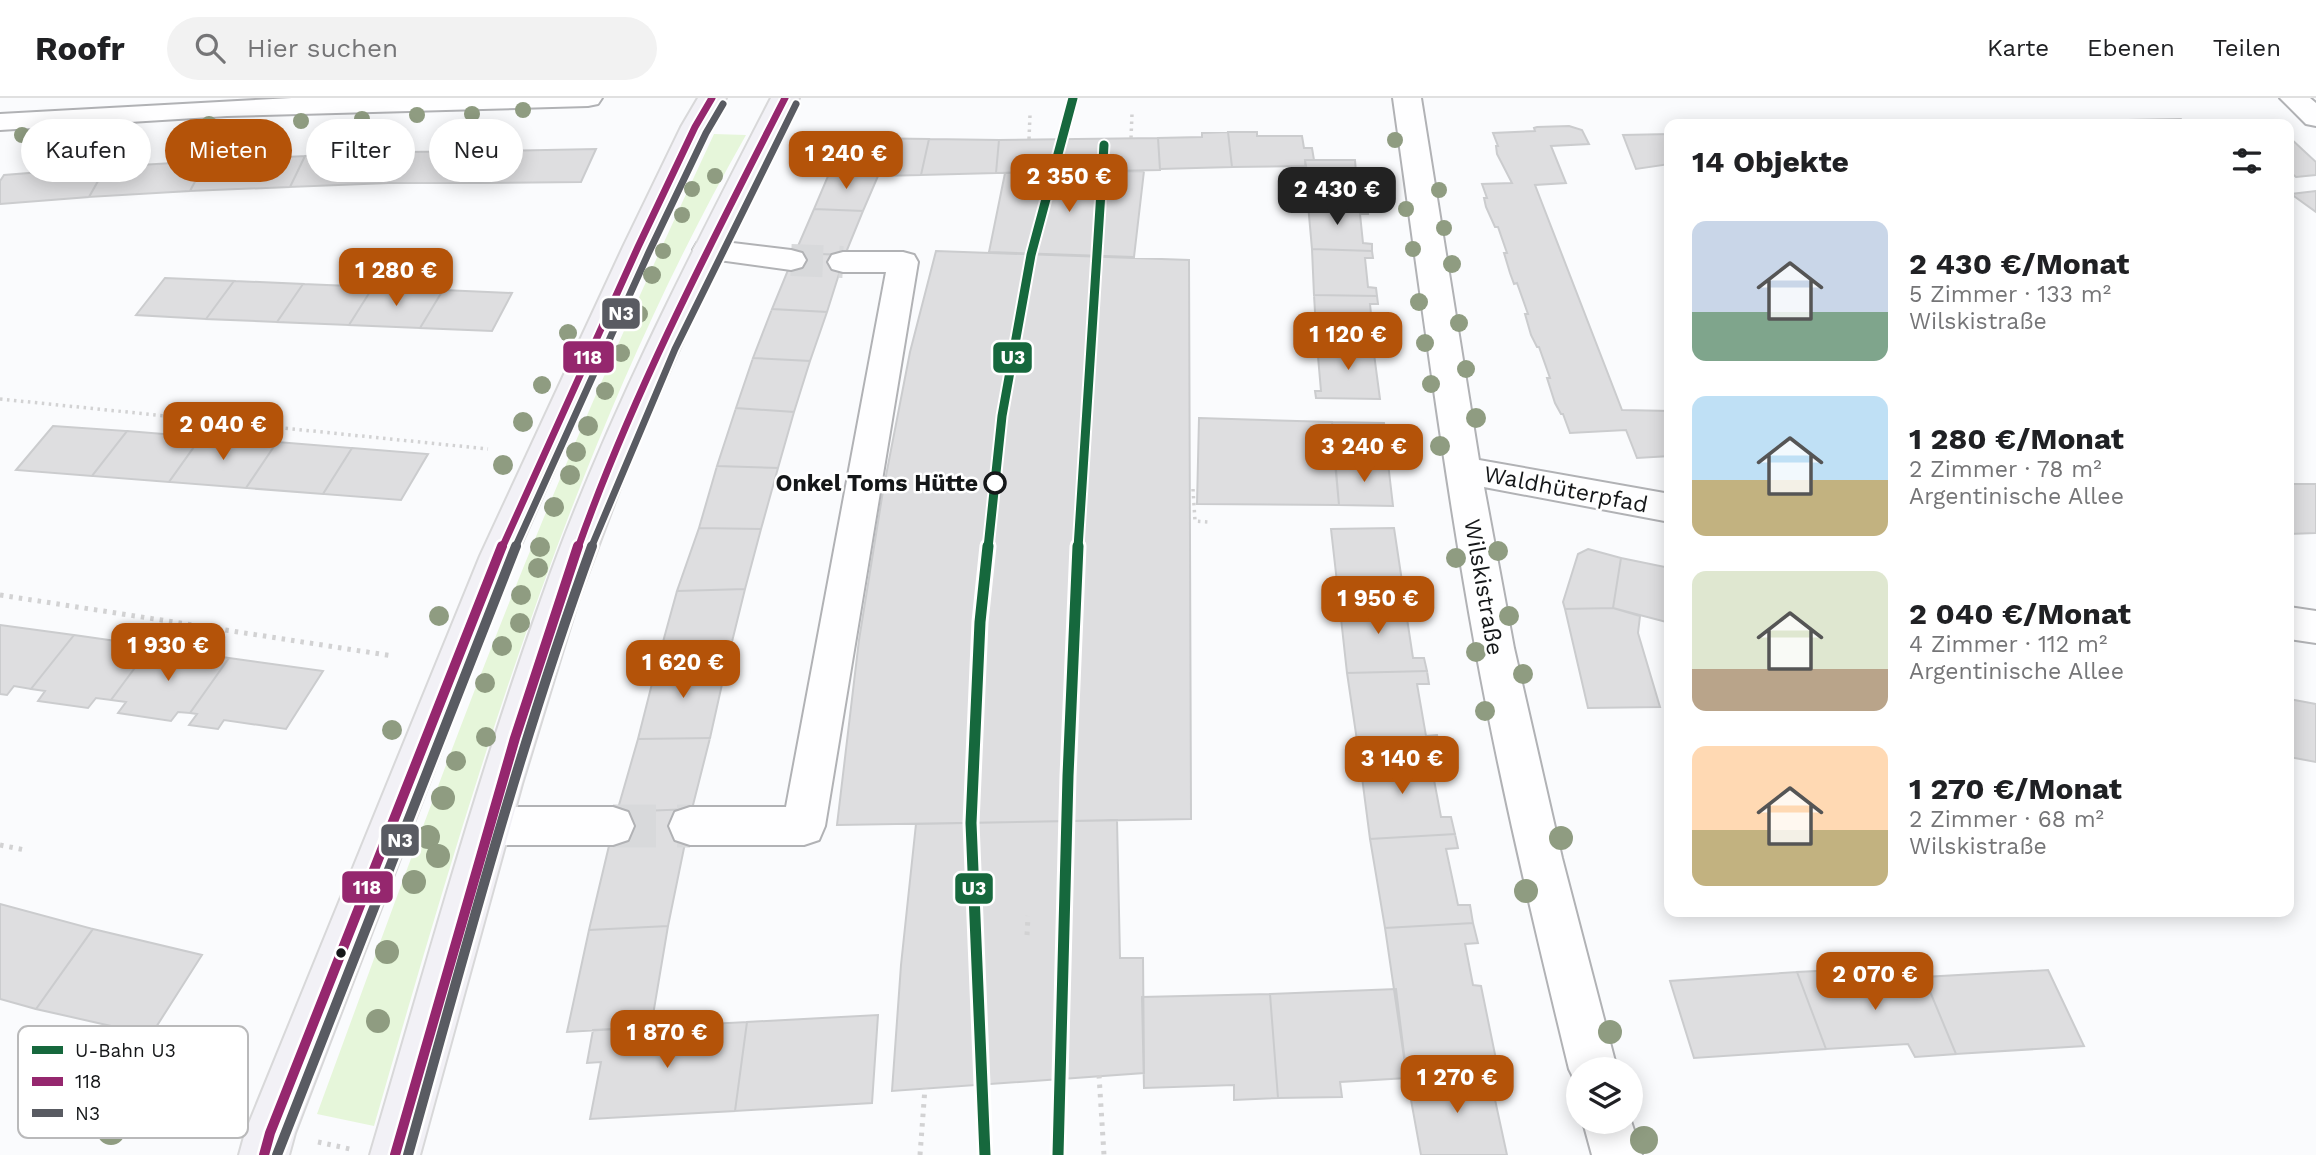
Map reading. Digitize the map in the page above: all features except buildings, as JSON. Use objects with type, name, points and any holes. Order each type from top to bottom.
[{"type":"main road","points":[[285,1148],[270,1133],[498,556],[638,247],[695,127],[712,98]]},
{"type":"main road","points":[[395,1155],[489,826],[560,598],[615,456],[708,250],[785,98]]},
{"type":"street","points":[[0,122],[231,103],[588,98]]},
{"type":"street","name":"Wilskistraße","points":[[1407,98],[1463,470],[1494,648],[1540,859],[1590,1057]]},
{"type":"street","points":[[2294,98],[2316,118]]},
{"type":"street","points":[[708,250],[790,260]]},
{"type":"street","points":[[690,826],[804,826],[903,262],[843,262]]},
{"type":"street","name":"Waldhüterpfad","points":[[1463,470],[1664,507]]},
{"type":"street","points":[[2294,624],[2316,627]]},
{"type":"street","points":[[489,826],[613,826]]},
{"type":"street","points":[[1611,1134],[1617,1155]]},
{"type":"path","points":[[1131,138],[1132,114]]},
{"type":"path","points":[[1029,139],[1030,115]]},
{"type":"path","points":[[0,399],[488,449]]},
{"type":"path","points":[[1193,489],[1195,521],[1209,522]]},
{"type":"path","points":[[0,595],[394,656]]},
{"type":"path","points":[[0,845],[25,850]]},
{"type":"path","points":[[1027,935],[1028,916]]},
{"type":"path","points":[[1099,1075],[1104,1155]]},
{"type":"path","points":[[920,1155],[925,1088]]},
{"type":"path","points":[[285,1148],[354,1150]]},
{"type":"green space","points":[[714,134],[746,135],[684,252],[628,372],[577,495],[488,745],[374,1126],[317,1114],[426,817],[512,595],[604,375]]},
{"type":"tunnel","points":[[791,260],[843,262]]},
{"type":"tunnel","points":[[613,826],[690,826]]},
{"type":"metro line","name":"U3","points":[[985,1155],[971,823],[980,622],[1002,416],[1031,255],[1073,98]]},
{"type":"metro line","name":"U3","points":[[1058,1155],[1073,650],[1086,397],[1104,145]]},
{"type":"transit line","name":"118","points":[[264,1155],[270,1133],[498,556],[638,247],[695,127],[712,98]]},
{"type":"transit line","name":"118","points":[[395,1155],[515,738],[582,535],[663,345],[785,98]]},
{"type":"transit line","name":"N3","points":[[277,1155],[509,561],[649,252],[706,133],[723,104]]},
{"type":"transit line","name":"N3","points":[[408,1155],[485,878],[571,603],[620,475],[675,349],[796,104]]},
{"type":"place","name":"Onkel Toms Hütte","points":[[995,483]]}]
